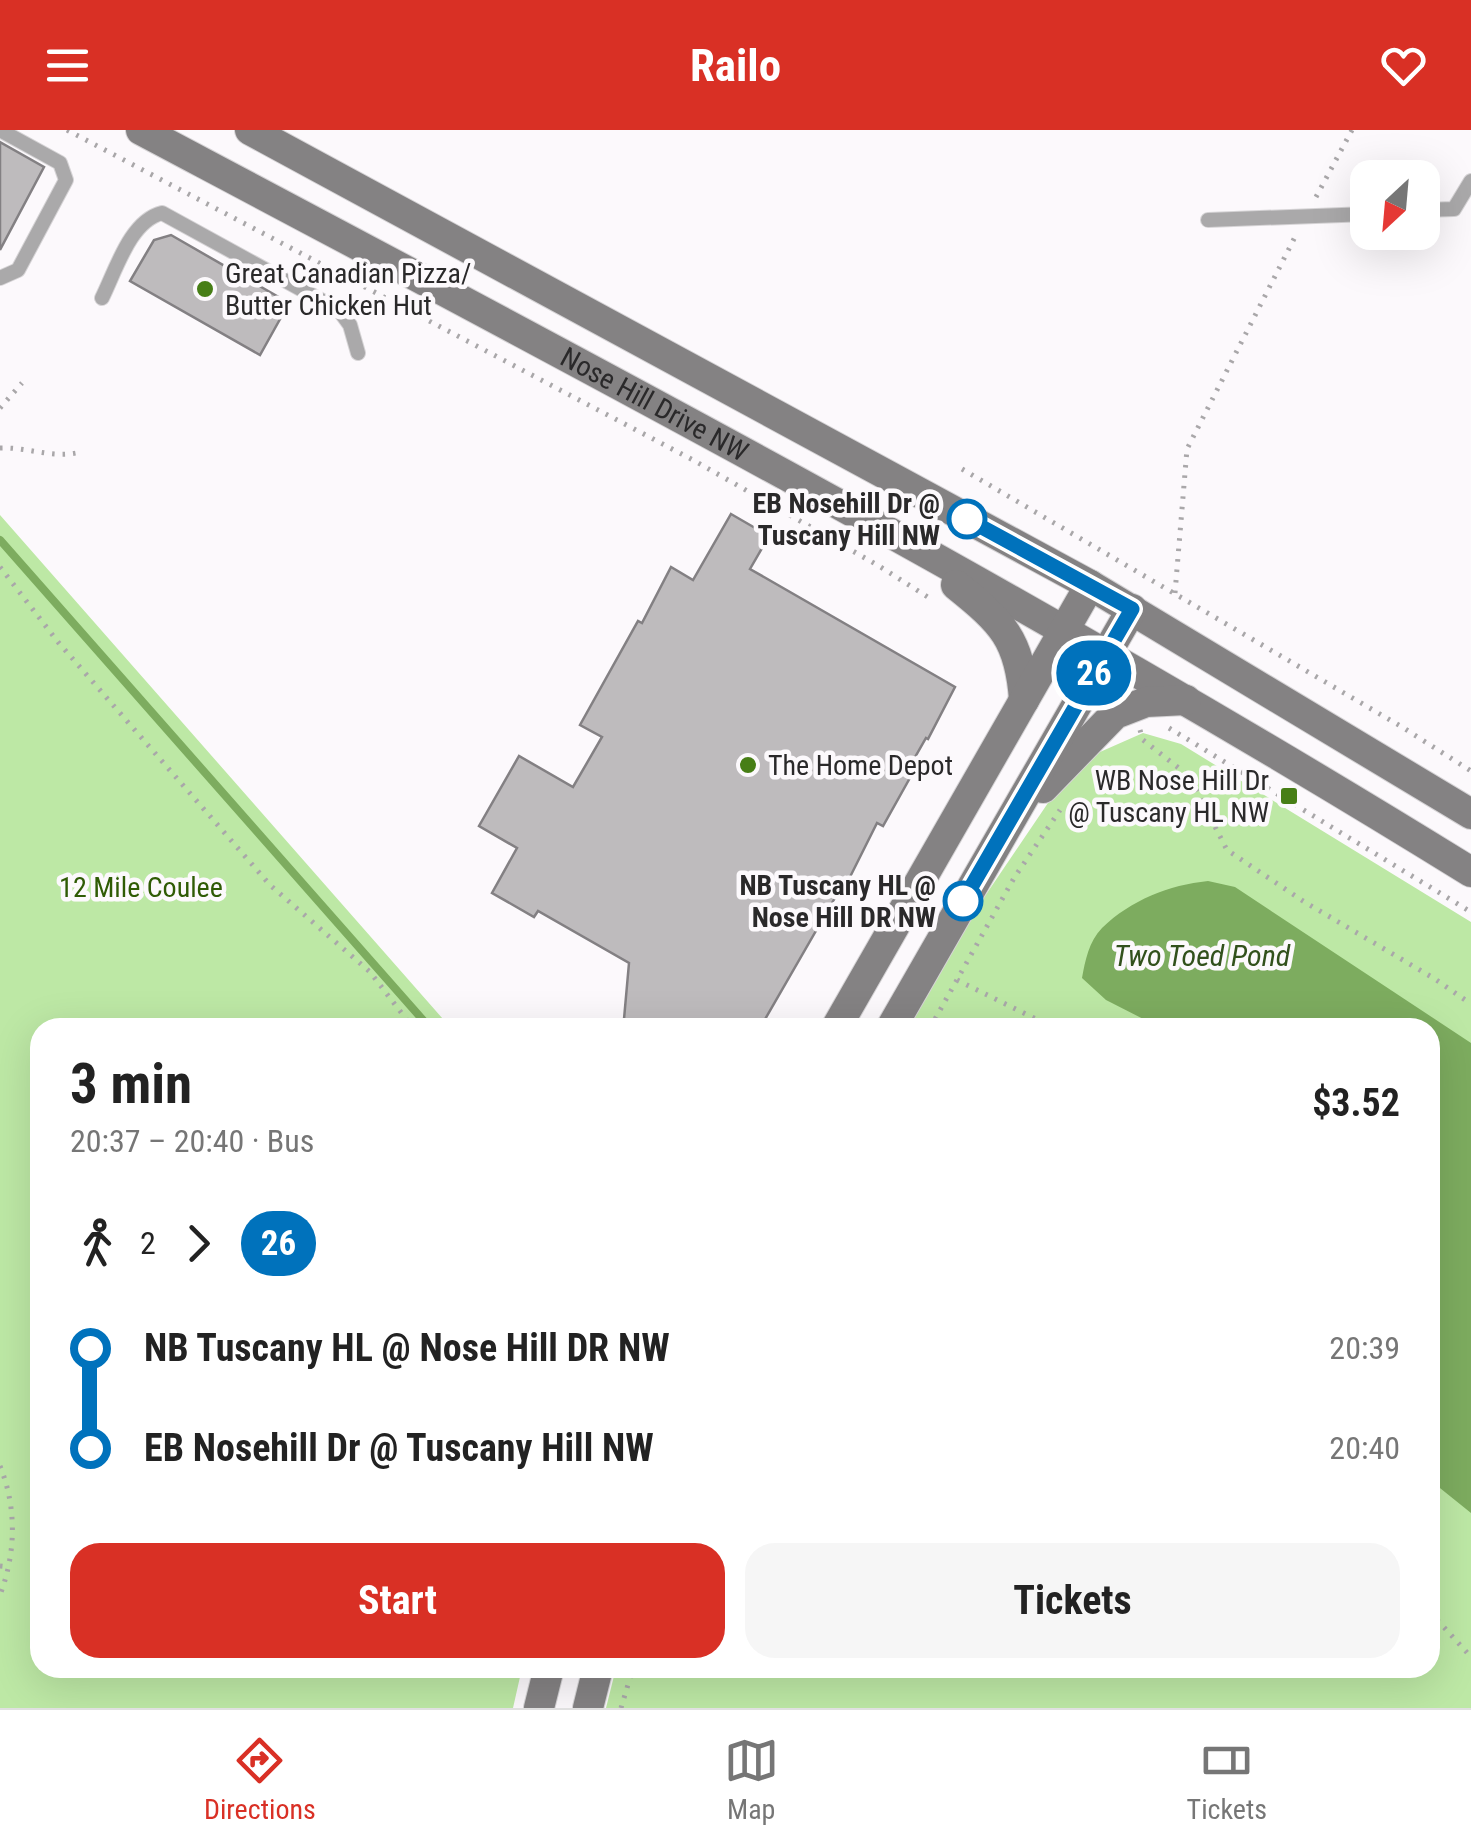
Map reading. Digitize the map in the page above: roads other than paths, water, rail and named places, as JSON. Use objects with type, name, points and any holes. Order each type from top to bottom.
[{"type":"street","name":"Nose Hill Drive NW","points":[[141,130],[835,500],[1106,652],[1471,872]]},
{"type":"street","name":"Nose Hill Drive NW","points":[[250,130],[1090,585],[1471,814]]},
{"type":"street","points":[[835,500],[993,615],[1021,663],[1024,700]]},
{"type":"street","points":[[842,1018],[1090,585]]},
{"type":"street","points":[[896,1018],[1132,609]]},
{"type":"street","points":[[1000,840],[1062,766],[1116,714],[1146,702],[1186,700]]},
{"type":"street","points":[[539,1708],[546,1678]]},
{"type":"street","points":[[588,1708],[596,1678]]},
{"type":"lane","points":[[0,130],[60,163],[66,180],[18,270],[0,278]]},
{"type":"lane","points":[[1440,209],[1454,208],[1471,181]]},
{"type":"lane","points":[[102,298],[139,225],[149,216],[162,213],[339,310],[350,325],[358,354]]},
{"type":"lane","points":[[1208,220],[1350,215]]},
{"type":"water","name":"Two Toed Pond","points":[[1208,881],[1235,887],[1433,1018],[1141,1018],[1106,1000],[1082,978],[1094,939],[1125,909],[1179,886]]},
{"type":"water","name":"Two Toed Pond","points":[[1440,1023],[1471,1043],[1471,1513],[1440,1488]]},
{"type":"waterway","points":[[0,540],[421,1018]]},
{"type":"place","name":"Great Canadian Pizza/ Butter Chicken Hut","points":[[205,289]]},
{"type":"place","name":"EB Nosehill Dr @ Tuscany Hill NW","points":[[967,519]]},
{"type":"place","name":"The Home Depot","points":[[748,765]]},
{"type":"place","name":"WB Nose Hill Dr @ Tuscany HL NW","points":[[1289,796]]},
{"type":"place","name":"NB Tuscany HL @ Nose Hill DR NW","points":[[963,901]]},
{"type":"park label","name":"12 Mile Coulee","points":[[141,887]]}]
